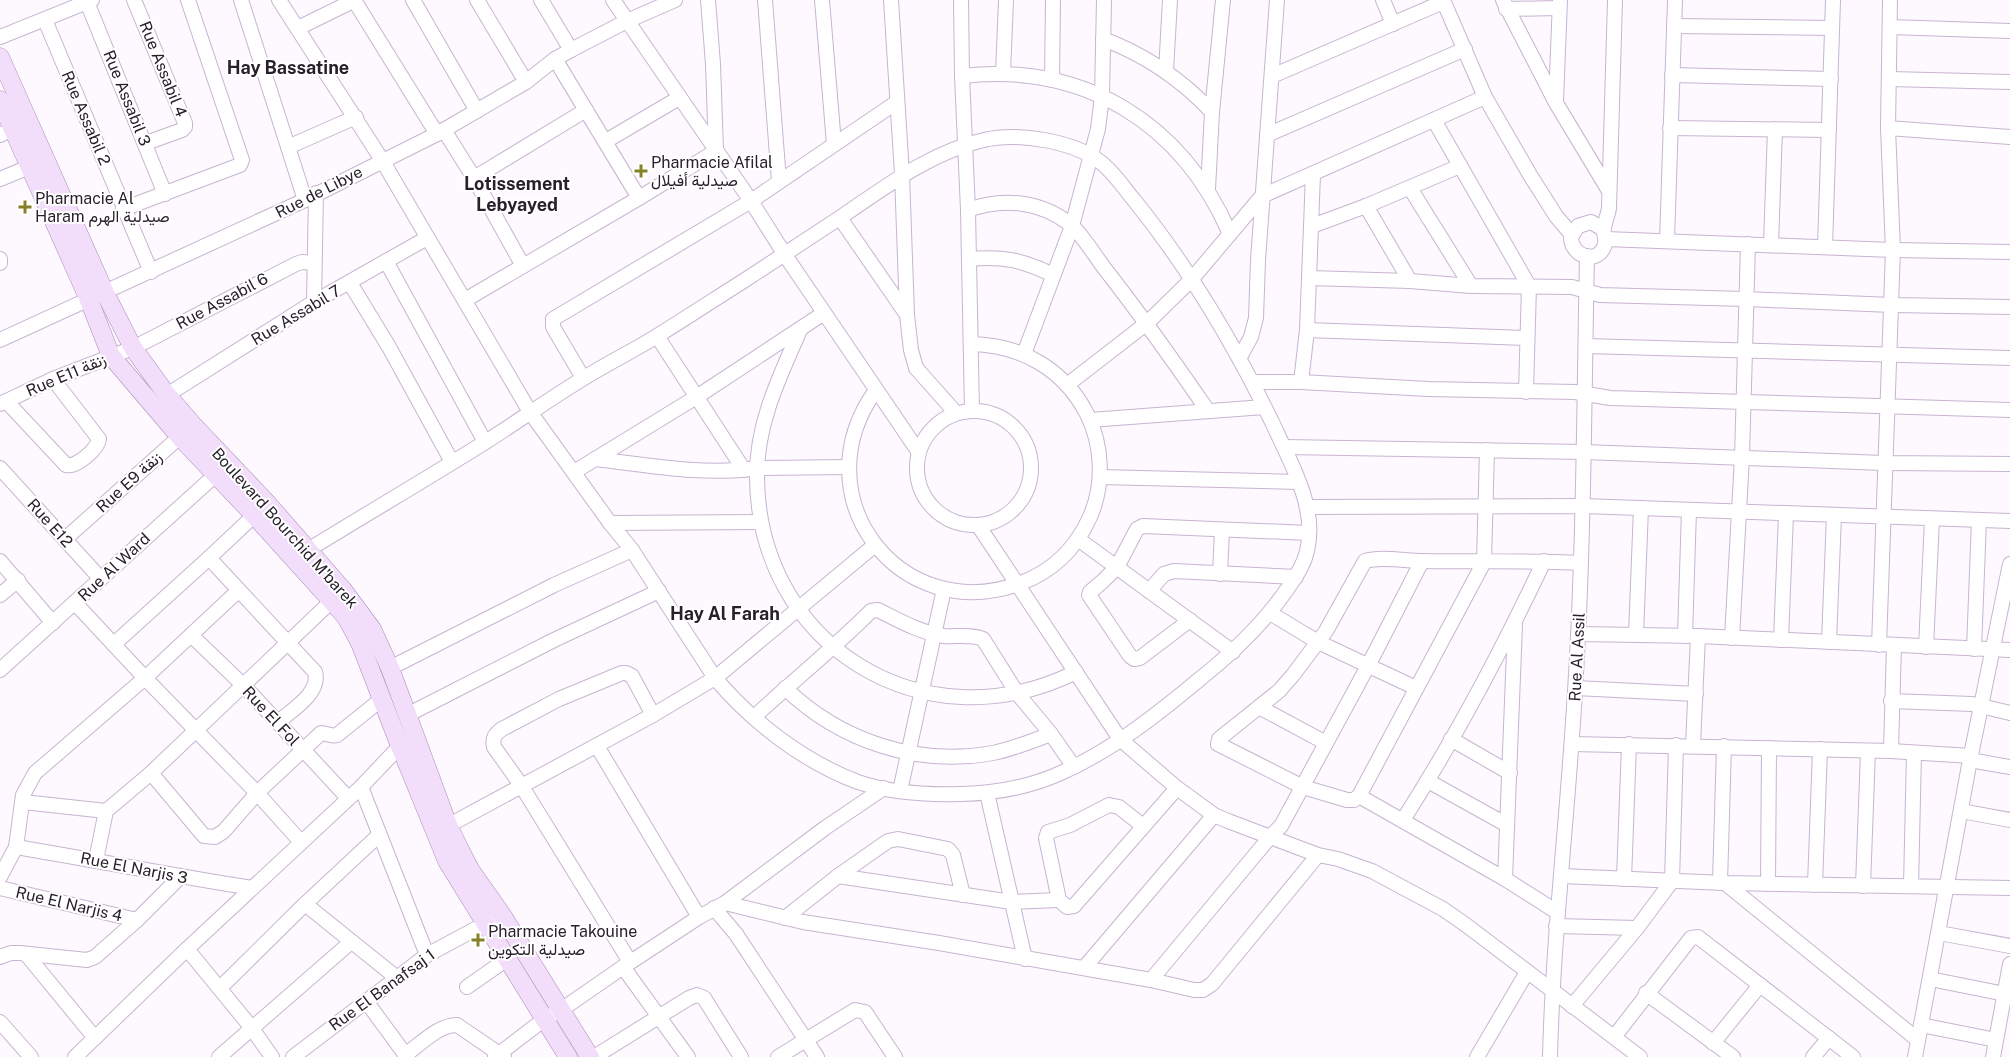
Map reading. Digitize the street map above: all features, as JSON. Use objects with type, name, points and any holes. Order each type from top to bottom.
[{"type":"main road","name":"Boulevard Bourchid M'barek","points":[[0,57],[46,160],[97,297],[111,356],[222,468],[267,502],[308,550],[337,596],[383,698],[407,741],[441,829],[447,861],[507,959],[590,1057]]},
{"type":"main road","name":"Boulevard Bourchid M'barek","points":[[0,100],[6,132],[29,168],[97,297],[167,395],[186,431]]},
{"type":"main road","name":"Boulevard Bourchid M'barek","points":[[222,468],[254,515],[372,628],[390,668],[407,715],[407,741]]},
{"type":"main road","name":"Boulevard Bourchid M'barek","points":[[441,829],[502,915],[553,1014],[568,1057]]},
{"type":"street","name":"Rue Assabil 4","points":[[134,0],[185,123],[185,127],[182,130],[146,143]]},
{"type":"street","points":[[123,209],[240,165],[242,160],[188,0]]},
{"type":"street","points":[[241,0],[288,147],[311,197],[314,302]]},
{"type":"street","points":[[280,0],[356,117],[530,412],[610,523],[632,550],[715,678],[728,694],[754,717],[792,747],[820,764],[862,783],[900,791],[933,794],[987,792],[1043,780],[1074,767],[1120,739],[1183,693],[1233,652],[1270,613],[1296,577],[1304,560],[1309,533],[1307,507],[1298,482],[1284,447],[1253,382],[1240,357],[1163,238],[1123,187],[1102,164],[1090,156],[1063,145],[1026,137],[998,138],[966,145],[942,154],[902,174],[840,218],[657,336],[583,378],[530,412],[485,442],[308,550]]},
{"type":"street","points":[[298,28],[354,0],[440,132],[474,178],[523,266]]},
{"type":"street","points":[[413,0],[477,111]]},
{"type":"street","points":[[477,0],[526,82]]},
{"type":"street","points":[[541,0],[571,50]]},
{"type":"street","points":[[613,0],[751,201],[784,255],[918,451]]},
{"type":"street","name":"Rue de Libye","points":[[0,340],[311,197],[440,132],[526,82],[555,59],[571,50],[657,4],[675,0]]},
{"type":"street","points":[[708,0],[713,64],[716,151]]},
{"type":"street","points":[[766,0],[779,181]]},
{"type":"street","points":[[822,0],[834,144]]},
{"type":"street","points":[[891,0],[902,174],[907,315],[911,350],[916,368],[956,413]]},
{"type":"street","points":[[962,0],[962,76],[968,210],[972,410]]},
{"type":"street","points":[[1003,74],[1006,0]]},
{"type":"street","points":[[1052,80],[1053,0]]},
{"type":"street","points":[[1024,354],[1072,226],[1098,130],[1102,96],[1104,0]]},
{"type":"street","points":[[1166,71],[1170,0]]},
{"type":"street","points":[[1208,188],[1212,112],[1223,0]]},
{"type":"street","points":[[1240,357],[1251,337],[1256,318],[1262,196],[1277,0]]},
{"type":"street","points":[[1383,0],[1394,24]]},
{"type":"street","points":[[1615,0],[1608,215],[1604,234],[1602,251],[1596,255],[1582,255],[1574,249],[1571,242],[1576,228],[1585,222],[1596,224],[1604,234],[1667,240],[1893,250],[2010,252]]},
{"type":"street","points":[[1667,240],[1674,0]]},
{"type":"street","points":[[1825,247],[1833,0]]},
{"type":"street","points":[[1879,645],[1893,250],[1888,128],[1890,0]]},
{"type":"street","name":"Rue Assabil 3","points":[[90,1],[166,194]]},
{"type":"street","points":[[0,37],[90,1]]},
{"type":"street","points":[[1272,76],[1443,1],[1485,98],[1556,216],[1572,235]]},
{"type":"street","points":[[1556,103],[1559,4],[1505,4],[1556,103],[1609,191]]},
{"type":"street","name":"Rue Assabil 2","points":[[44,20],[150,272]]},
{"type":"street","points":[[1674,26],[1832,28]]},
{"type":"street","points":[[1890,27],[2010,31]]},
{"type":"street","points":[[1103,39],[1136,53],[1166,71],[1190,90],[1212,112]]},
{"type":"street","points":[[1267,135],[1465,49]]},
{"type":"street","points":[[555,59],[639,198]]},
{"type":"street","points":[[962,76],[1003,74],[1052,80],[1102,96],[1130,111],[1156,130],[1180,153],[1208,188],[1230,234]]},
{"type":"street","points":[[1672,75],[1831,79]]},
{"type":"street","points":[[1889,79],[2010,82]]},
{"type":"street","points":[[606,141],[680,98]]},
{"type":"street","points":[[1067,385],[1147,323],[1191,280],[1262,196],[1485,98]]},
{"type":"street","points":[[583,378],[553,328],[554,319],[751,201],[897,102]]},
{"type":"street","points":[[474,178],[586,110]]},
{"type":"street","points":[[288,147],[356,117]]},
{"type":"street","points":[[1434,120],[1528,286],[1526,392]]},
{"type":"street","points":[[1670,128],[1829,130]]},
{"type":"street","points":[[1888,128],[2010,137]]},
{"type":"street","points":[[1771,245],[1776,129]]},
{"type":"street","points":[[465,300],[716,151]]},
{"type":"street","points":[[0,178],[46,160]]},
{"type":"street","points":[[1312,226],[1366,206],[1460,166]]},
{"type":"street","points":[[1301,382],[1312,226],[1313,174]]},
{"type":"street","points":[[1410,188],[1471,286]]},
{"type":"street","points":[[968,210],[993,203],[1023,203],[1044,210],[1072,226],[1147,323],[1208,411]]},
{"type":"street","points":[[1366,206],[1410,281]]},
{"type":"street","points":[[840,218],[907,315]]},
{"type":"street","name":"Rue Assabil 7","points":[[167,395],[314,302],[426,238]]},
{"type":"street","points":[[1732,638],[1742,457],[1748,244]]},
{"type":"street","name":"Rue Al Assil","points":[[1550,1057],[1557,919],[1576,688],[1583,506],[1587,256]]},
{"type":"street","points":[[969,260],[991,257],[1013,259],[1034,265],[1053,275]]},
{"type":"street","points":[[386,261],[485,442]]},
{"type":"street","name":"Rue Assabil 6","points":[[133,348],[288,267],[302,262],[314,263]]},
{"type":"street","points":[[1309,278],[1410,281],[1471,286],[1572,288],[1600,295],[2010,307]]},
{"type":"street","points":[[350,283],[389,347],[452,462]]},
{"type":"street","points":[[574,472],[698,396],[824,313]]},
{"type":"street","points":[[750,469],[762,425],[800,330]]},
{"type":"street","points":[[1306,330],[1527,338]]},
{"type":"street","points":[[657,336],[750,469],[761,522],[775,568],[799,610],[834,648],[867,670],[893,682],[922,692],[966,698],[1017,693],[1042,687],[1076,672]]},
{"type":"street","points":[[876,390],[861,413],[856,426],[849,452],[848,467],[852,501],[868,535],[875,545],[892,562],[911,576],[944,589],[978,592],[1019,584],[1049,569],[1065,556],[1078,539],[1095,505],[1100,477],[1097,442],[1090,420],[1080,402],[1067,385],[1047,367],[1024,354],[998,346],[971,344]]},
{"type":"street","points":[[1586,346],[2010,358]]},
{"type":"street","name":"Rue E11 زنقة","points":[[3,402],[54,379],[133,348]]},
{"type":"street","points":[[3,402],[60,460],[66,465],[72,466],[97,446],[99,439],[92,427],[54,379]]},
{"type":"street","points":[[1253,382],[1301,382],[1585,393],[1597,397],[1610,398],[1743,403],[2010,410]]},
{"type":"street","points":[[1090,420],[1264,407]]},
{"type":"street","points":[[972,410],[991,413],[1003,418],[1014,426],[1026,442],[1031,461],[1030,481],[1026,493],[1019,504],[1004,517],[978,525],[967,525],[950,520],[940,514],[928,502],[918,480],[917,469],[918,451],[927,435],[935,426],[956,413],[972,410]]},
{"type":"street","name":"Rue E9 زنقة","points":[[65,539],[186,431]]},
{"type":"street","points":[[1284,447],[1584,452],[1884,463],[2010,464]]},
{"type":"street","points":[[1487,450],[1484,562],[1359,796],[1354,800],[1347,800],[1302,787],[1218,744],[1219,740],[1279,690],[1318,642],[1344,601],[1365,561],[1374,559],[1484,562],[1544,561],[1580,563]]},
{"type":"street","points":[[595,459],[689,470],[848,467]]},
{"type":"street","name":"Rue E12","points":[[0,468],[100,578]]},
{"type":"street","name":"Rue Al Ward","points":[[0,670],[222,468]]},
{"type":"street","points":[[1100,477],[1298,482]]},
{"type":"street","points":[[114,644],[210,558],[267,502]]},
{"type":"street","points":[[1307,507],[1583,506],[2010,521]]},
{"type":"street","points":[[1636,635],[1641,508]]},
{"type":"street","points":[[1689,510],[1692,636],[1696,694],[1693,745]]},
{"type":"street","points":[[1781,640],[1786,514]]},
{"type":"street","points":[[1829,642],[1834,516]]},
{"type":"street","points":[[1926,647],[1932,519]]},
{"type":"street","points":[[1974,649],[1979,520]]},
{"type":"street","points":[[610,523],[761,522]]},
{"type":"street","points":[[978,525],[1019,584],[1120,739],[1177,788],[1214,815],[1318,855],[1351,863],[1398,883],[1443,909],[1640,1057]]},
{"type":"street","points":[[1190,620],[1140,658],[1131,658],[1089,594],[1116,567],[1128,548],[1135,531],[1140,527],[1309,533]]},
{"type":"street","points":[[1220,574],[1222,530]]},
{"type":"street","points":[[1078,539],[1233,652]]},
{"type":"street","points":[[441,829],[654,715],[715,678],[875,545]]},
{"type":"street","points":[[390,668],[554,585],[632,550]]},
{"type":"street","points":[[210,558],[238,591],[289,642],[315,672],[314,687],[305,700],[278,722]]},
{"type":"street","points":[[0,561],[53,623]]},
{"type":"street","points":[[1152,980],[1281,826],[1368,666],[1422,561]]},
{"type":"street","points":[[1403,820],[1451,740],[1515,622],[1544,561]]},
{"type":"street","points":[[1915,1057],[1971,758],[2009,578],[2010,564]]},
{"type":"street","points":[[1149,591],[1161,576],[1167,572],[1296,577]]},
{"type":"street","points":[[0,595],[18,580]]},
{"type":"street","points":[[900,791],[944,589]]},
{"type":"street","points":[[0,877],[16,847],[23,795],[35,774],[192,636],[238,591]]},
{"type":"street","points":[[407,715],[554,640],[659,591]]},
{"type":"street","points":[[96,860],[106,811],[151,774],[337,596]]},
{"type":"street","points":[[75,602],[145,678],[257,792],[302,842]]},
{"type":"street","points":[[754,717],[875,610],[878,610],[910,627],[934,634],[983,639],[1017,693],[1052,734],[1074,767]]},
{"type":"street","points":[[1270,613],[1318,642],[1416,688]]},
{"type":"street","points":[[1505,879],[1515,622]]},
{"type":"street","points":[[1578,634],[1692,636],[2010,650]]},
{"type":"street","name":"Rue El Fol","points":[[192,636],[244,686],[348,798]]},
{"type":"street","points":[[1890,751],[1894,645]]},
{"type":"street","points":[[654,715],[632,676],[626,673],[558,699],[502,728],[495,735],[494,747],[522,785],[626,964],[688,1057]]},
{"type":"street","points":[[785,688],[809,709],[845,731],[874,744],[908,754],[944,756],[984,754],[1013,748],[1052,734]]},
{"type":"street","points":[[1576,688],[1696,694]]},
{"type":"street","points":[[151,774],[200,832],[204,836],[212,838],[224,832],[257,792],[321,733],[333,736],[341,733],[383,698]]},
{"type":"street","points":[[1892,701],[1972,704],[1982,708],[2010,713]]},
{"type":"street","points":[[1259,707],[1326,743]]},
{"type":"street","points":[[1451,740],[1510,773]]},
{"type":"street","points":[[76,1057],[407,741]]},
{"type":"street","points":[[1572,744],[1693,745],[1890,751],[1971,758],[2010,767]]},
{"type":"street","points":[[1624,879],[1629,744]]},
{"type":"street","points":[[1572,1006],[1637,928],[1672,881],[1676,745]]},
{"type":"street","points":[[597,746],[699,917]]},
{"type":"street","points":[[1723,883],[1724,746]]},
{"type":"street","points":[[1768,884],[1769,748]]},
{"type":"street","points":[[1816,885],[1820,749]]},
{"type":"street","points":[[1863,886],[1868,751]]},
{"type":"street","points":[[1911,886],[1914,753]]},
{"type":"street","points":[[1428,781],[1507,825]]},
{"type":"street","points":[[361,786],[427,955]]},
{"type":"street","points":[[366,1001],[406,1056],[441,1029],[450,1025],[458,1025],[500,1056],[553,1014],[626,964],[719,906],[845,813],[884,788]]},
{"type":"street","points":[[1142,826],[1119,807],[1109,805],[1070,824],[1048,832],[1046,838],[1059,900],[1067,907],[1074,906],[1177,788]]},
{"type":"street","points":[[987,792],[1025,959]]},
{"type":"street","points":[[1359,796],[1505,879],[1557,919],[1637,928]]},
{"type":"street","points":[[23,802],[106,811]]},
{"type":"street","points":[[1962,811],[2010,820]]},
{"type":"street","points":[[1084,968],[1214,815]]},
{"type":"street","points":[[220,988],[305,904],[379,835]]},
{"type":"street","points":[[785,918],[838,876],[883,844],[898,839],[948,849],[953,854],[963,895]]},
{"type":"street","name":"Rue El Narjis 3","points":[[16,847],[252,888]]},
{"type":"street","points":[[719,906],[1152,980],[1194,990],[1203,990],[1209,987],[1318,855]]},
{"type":"street","points":[[838,876],[1012,902],[1059,900]]},
{"type":"street","points":[[1562,876],[1723,883],[2010,888]]},
{"type":"street","name":"Rue El Narjis 4","points":[[0,958],[11,953],[87,960],[95,957],[137,920],[180,877]]},
{"type":"street","points":[[1723,883],[1918,1040]]},
{"type":"street","name":"Rue El Narjis 4","points":[[0,888],[137,920]]},
{"type":"street","points":[[305,904],[397,978]]},
{"type":"street","points":[[719,906],[817,1057]]},
{"type":"street","name":"Rue El Banafsaj 1","points":[[293,1057],[427,955],[502,915]]},
{"type":"street","points":[[1939,933],[2010,946]]},
{"type":"street","points":[[1614,1037],[1690,938],[1695,937],[1701,938],[1853,1057]]},
{"type":"street","points":[[219,1057],[351,942]]},
{"type":"street","points":[[187,949],[220,988],[272,1057]]},
{"type":"street","points":[[26,954],[95,1038]]},
{"type":"street","points":[[467,988],[507,959]]},
{"type":"street","points":[[1993,1057],[2010,964]]},
{"type":"street","points":[[1477,1057],[1527,972]]},
{"type":"street","points":[[1930,979],[2005,994]]},
{"type":"street","points":[[1713,1042],[1760,985]]},
{"type":"street","points":[[1646,994],[1733,1057]]},
{"type":"street","points":[[594,1057],[689,998],[701,996],[741,1057]]},
{"type":"street","points":[[778,1057],[851,1011],[859,1010],[865,1012],[895,1057]]},
{"type":"street","points":[[0,1022],[31,1057]]},
{"type":"street","points":[[1921,1025],[1996,1040]]},
{"type":"street","points":[[1813,1057],[1829,1038]]},
{"type":"place","name":"Pharmacie Afilal صيدلية أفيلال","points":[[641,171]]},
{"type":"place","name":"Pharmacie Al Haram صيدلية الهرم","points":[[25,207]]},
{"type":"place","name":"Pharmacie Takouine صيدلية التكوين","points":[[478,940]]},
{"type":"district","name":"Hay Bassatine","points":[[288,67]]},
{"type":"district","name":"Lotissement Lebyayed","points":[[517,193]]},
{"type":"district","name":"Hay Al Farah","points":[[725,613]]}]
